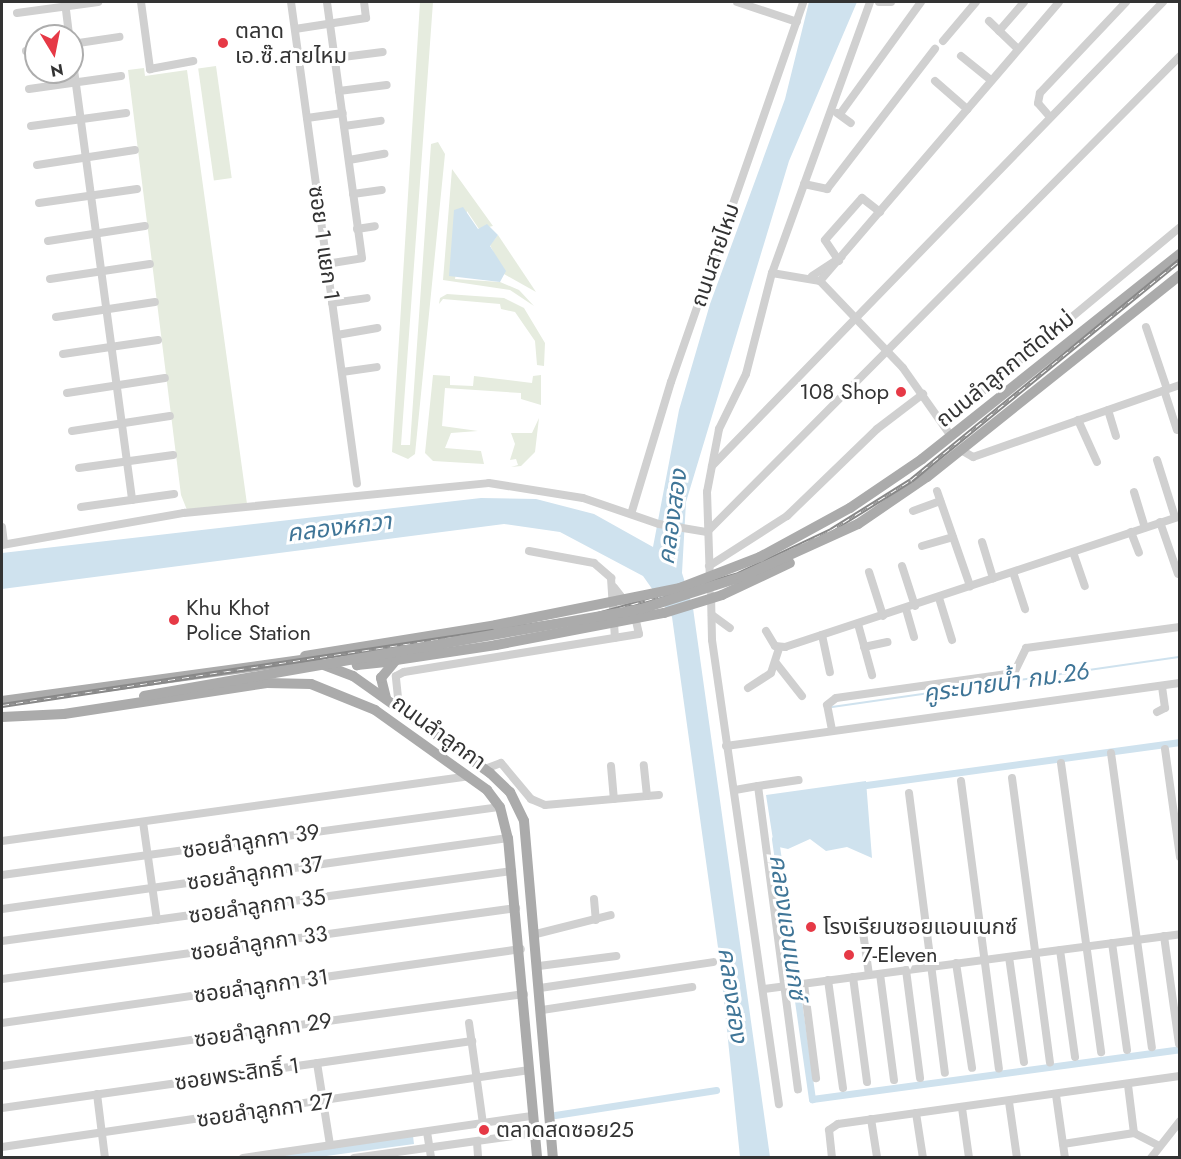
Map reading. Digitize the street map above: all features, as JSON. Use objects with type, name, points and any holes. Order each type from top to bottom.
[{"type":"main road","name":"ถนนลำลูกกาตัดใหม่","points":[[850,508],[951,436],[1179,254]]},
{"type":"main road","name":"ถนนลำลูกกาตัดใหม่","points":[[812,547],[858,524],[961,450],[1179,275]]},
{"type":"main road","name":"ถนนลำลูกกา","points":[[2,701],[496,625],[680,588],[767,554],[850,508]]},
{"type":"main road","points":[[359,647],[352,656],[357,665],[496,645],[621,623],[699,602],[771,573],[812,547]]},
{"type":"main road","points":[[18,714],[144,696],[607,617],[692,595],[812,547]]},
{"type":"main road","name":"ถนนลำลูกกา","points":[[293,658],[331,665],[399,707],[485,769],[510,792],[520,811],[536,934],[553,1158]]},
{"type":"main road","points":[[386,699],[381,678],[396,660]]},
{"type":"main road","name":"ถนนลำลูกกา","points":[[2,717],[18,714],[64,714],[267,683],[311,684],[375,710],[468,776],[500,807]]},
{"type":"main road","points":[[500,807],[508,838],[521,949],[537,1158]]},
{"type":"street","points":[[17,13],[65,4],[98,2]]},
{"type":"street","points":[[141,2],[150,69],[194,61]]},
{"type":"street","name":"ซอย 1 แยก 1","points":[[291,2],[357,484]]},
{"type":"street","points":[[326,264],[362,258],[327,2]]},
{"type":"street","points":[[295,29],[366,18],[364,2]]},
{"type":"street","points":[[737,2],[797,22]]},
{"type":"street","name":"ถนนสายไหม","points":[[632,511],[671,381],[803,2]]},
{"type":"street","points":[[779,1104],[735,790],[726,746],[712,615],[707,532],[712,466],[722,422],[751,360],[772,273],[870,2]]},
{"type":"street","points":[[879,2],[891,2]]},
{"type":"street","points":[[840,114],[921,2]]},
{"type":"street","points":[[943,41],[976,2]]},
{"type":"street","points":[[999,31],[1024,2]]},
{"type":"street","points":[[820,281],[1059,2]]},
{"type":"street","points":[[1050,117],[1038,103],[1040,93],[1126,2]]},
{"type":"street","points":[[712,466],[1163,2]]},
{"type":"street","points":[[65,4],[68,24]]},
{"type":"street","points":[[989,21],[1018,49]]},
{"type":"street","points":[[84,42],[119,37]]},
{"type":"street","points":[[804,184],[827,189],[935,49]]},
{"type":"street","points":[[335,58],[383,52]]},
{"type":"street","points":[[961,56],[991,81]]},
{"type":"street","points":[[707,532],[889,353],[1179,56]]},
{"type":"street","points":[[84,82],[121,76]]},
{"type":"street","points":[[935,81],[967,109]]},
{"type":"street","points":[[29,89],[68,84]]},
{"type":"street","points":[[76,84],[132,500]]},
{"type":"street","points":[[339,91],[387,85]]},
{"type":"street","points":[[831,110],[851,123]]},
{"type":"street","points":[[31,126],[126,113]]},
{"type":"street","points":[[307,118],[343,113]]},
{"type":"street","points":[[344,126],[381,121]]},
{"type":"street","points":[[37,165],[135,150]]},
{"type":"street","points":[[349,160],[384,154]]},
{"type":"street","points":[[39,203],[137,189]]},
{"type":"street","points":[[353,194],[382,190]]},
{"type":"street","points":[[839,259],[825,240],[860,199],[880,212]]},
{"type":"street","points":[[48,240],[144,226]]},
{"type":"street","points":[[357,229],[375,226]]},
{"type":"street","points":[[943,424],[1179,227]]},
{"type":"street","points":[[812,276],[839,259]]},
{"type":"street","points":[[50,279],[150,264]]},
{"type":"street","points":[[772,273],[812,276],[820,281],[854,320],[889,353],[923,394],[951,436]]},
{"type":"street","points":[[332,303],[367,298]]},
{"type":"street","points":[[56,317],[155,302]]},
{"type":"street","points":[[1146,327],[1177,430]]},
{"type":"street","points":[[337,335],[377,328]]},
{"type":"street","points":[[63,354],[158,340]]},
{"type":"street","points":[[342,372],[377,367]]},
{"type":"street","points":[[67,393],[165,378]]},
{"type":"street","points":[[961,450],[973,457],[1179,385]]},
{"type":"street","points":[[709,566],[788,516],[877,429],[923,394]]},
{"type":"street","points":[[1108,410],[1116,436]]},
{"type":"street","points":[[72,431],[170,416]]},
{"type":"street","points":[[1078,420],[1097,462]]},
{"type":"street","points":[[79,468],[172,455]]},
{"type":"street","points":[[779,649],[939,598],[1177,517],[1157,460]]},
{"type":"street","points":[[2,527],[3,544],[184,513],[474,483],[514,484],[632,511],[659,524],[707,532]]},
{"type":"street","points":[[937,491],[970,586]]},
{"type":"street","points":[[1134,492],[1145,527]]},
{"type":"street","points":[[81,507],[174,494]]},
{"type":"street","points":[[913,511],[940,501]]},
{"type":"street","points":[[1160,522],[1178,574]]},
{"type":"street","points":[[1131,532],[1139,553]]},
{"type":"street","points":[[922,546],[953,537]]},
{"type":"street","points":[[982,542],[993,578]]},
{"type":"street","points":[[399,707],[396,676],[404,672],[639,634],[634,613],[594,563],[530,551]]},
{"type":"street","points":[[1073,552],[1085,586]]},
{"type":"street","points":[[902,566],[911,607],[914,638]]},
{"type":"street","points":[[869,572],[883,616]]},
{"type":"street","points":[[1013,572],[1025,609]]},
{"type":"street","points":[[614,587],[615,638]]},
{"type":"street","points":[[939,598],[952,640]]},
{"type":"street","points":[[712,615],[730,628]]},
{"type":"street","points":[[858,624],[872,675]]},
{"type":"street","points":[[832,730],[827,705],[836,698],[1014,673],[1026,648],[1179,627]]},
{"type":"street","points":[[748,688],[764,680],[776,663],[779,649],[766,631]]},
{"type":"street","points":[[822,635],[830,672]]},
{"type":"street","points":[[864,647],[887,642]]},
{"type":"street","points":[[776,663],[802,696]]},
{"type":"street","points":[[726,746],[1179,683]]},
{"type":"street","points":[[1157,712],[1165,708],[1162,686]]},
{"type":"street","points":[[1165,749],[1179,857]]},
{"type":"street","points":[[1111,753],[1152,1047]]},
{"type":"street","points":[[1060,763],[1101,1052]]},
{"type":"street","points":[[485,769],[501,764],[537,803]]},
{"type":"street","points":[[644,765],[647,796]]},
{"type":"street","points":[[611,766],[614,799]]},
{"type":"street","points":[[2,841],[468,776]]},
{"type":"street","points":[[1011,778],[1050,1062]]},
{"type":"street","points":[[735,790],[799,780]]},
{"type":"street","points":[[961,781],[999,1069]]},
{"type":"street","points":[[758,786],[795,985],[816,1078]]},
{"type":"street","points":[[909,793],[945,1073]]},
{"type":"street","points":[[520,811],[537,803],[659,795]]},
{"type":"street","name":"ซอยลำลูกกา 39","points":[[2,875],[500,807]]},
{"type":"street","points":[[143,822],[157,920]]},
{"type":"street","name":"ซอยลำลูกกา 37","points":[[2,909],[508,838]]},
{"type":"street","name":"ซอยลำลูกกา 35","points":[[2,941],[512,871]]},
{"type":"street","points":[[594,899],[596,920]]},
{"type":"street","name":"ซอยลำลูกกา 33","points":[[2,979],[516,908]]},
{"type":"street","points":[[536,934],[611,915]]},
{"type":"street","points":[[862,925],[869,975]]},
{"type":"street","points":[[764,989],[1179,934]]},
{"type":"street","points":[[1164,936],[1179,1044]]},
{"type":"street","points":[[1112,943],[1127,1050]]},
{"type":"street","name":"ซอยลำลูกกา 31","points":[[2,1023],[521,949]]},
{"type":"street","points":[[1060,950],[1075,1057]]},
{"type":"street","points":[[539,966],[616,956]]},
{"type":"street","points":[[1009,957],[1024,1062]]},
{"type":"street","points":[[540,988],[713,962]]},
{"type":"street","points":[[956,963],[972,1068]]},
{"type":"street","points":[[906,970],[920,1078]]},
{"type":"street","points":[[880,974],[894,1080]]},
{"type":"street","points":[[853,977],[867,1083]]},
{"type":"street","points":[[828,981],[843,1088]]},
{"type":"street","points":[[795,985],[798,1089]]},
{"type":"street","points":[[542,1010],[692,987]]},
{"type":"street","name":"ซอยลำลูกกา 29","points":[[2,1066],[524,994]]},
{"type":"street","points":[[469,1023],[483,1124]]},
{"type":"street","name":"ซอยพระสิทธิ์ 1","points":[[2,1108],[472,1041]]},
{"type":"street","points":[[317,1063],[330,1145]]},
{"type":"street","name":"ซอยลำลูกกา 27","points":[[2,1147],[323,1103],[529,1070]]},
{"type":"street","points":[[832,1158],[832,1126],[1179,1076]]},
{"type":"street","points":[[1128,1085],[1134,1133]]},
{"type":"street","points":[[97,1094],[105,1158]]},
{"type":"street","points":[[1056,1095],[1065,1158]]},
{"type":"street","points":[[1009,1102],[1017,1158]]},
{"type":"street","points":[[962,1108],[969,1158]]},
{"type":"street","points":[[916,1113],[924,1158]]},
{"type":"street","points":[[243,1158],[532,1116]]},
{"type":"street","points":[[871,1119],[877,1158]]},
{"type":"street","points":[[1151,1158],[1178,1126]]},
{"type":"street","points":[[427,1132],[430,1158]]},
{"type":"street","points":[[354,1158],[534,1133]]},
{"type":"street","points":[[1063,1144],[1134,1133],[1159,1146]]},
{"type":"street","points":[[477,1142],[478,1158]]},
{"type":"shaded area","points":[[420,2],[433,2],[401,445],[410,445],[431,144],[438,142],[445,154],[415,454],[408,459],[392,452]]},
{"type":"shaded area","points":[[216,66],[232,178],[214,180],[198,69]]},
{"type":"shaded area","points":[[144,68],[145,76],[187,70],[247,504],[187,510],[181,495],[128,70]]},
{"type":"shaded area","points":[[452,169],[493,226],[479,229],[467,211],[455,279],[500,282],[519,290],[534,306],[510,290],[443,280]]},
{"type":"shaded area","points":[[498,235],[536,292],[504,274],[490,245]]},
{"type":"shaded area","points":[[447,294],[504,298],[524,308],[545,343],[544,366],[537,365],[535,341],[515,312],[501,309],[500,304],[443,299],[439,304],[440,298]]},
{"type":"shaded area","points":[[433,375],[450,376],[450,385],[473,386],[474,376],[532,383],[533,376],[541,375],[541,405],[521,399],[521,393],[445,388],[442,426],[478,431],[451,433],[445,448],[481,451],[484,464],[433,461],[425,453]]},
{"type":"shaded area","points":[[539,418],[535,452],[521,466],[511,467],[518,465],[516,459],[510,460],[515,444],[511,433],[532,433]]},
{"type":"water","points":[[809,2],[857,2],[789,161],[686,502],[682,573],[693,608],[770,1157],[740,1157],[720,962],[672,617],[643,576],[560,532],[504,524],[2,589],[2,553],[481,498],[536,499],[594,514],[653,547],[679,410],[710,304],[785,99]]},
{"type":"water","points":[[463,207],[478,229],[487,224],[498,235],[490,246],[506,271],[500,282],[449,276],[454,210]]},
{"type":"water","points":[[866,781],[872,858],[847,847],[826,851],[810,839],[788,849],[774,846],[766,795]]},
{"type":"water","points":[[413,1136],[414,1144],[319,1157],[259,1158]]},
{"type":"waterway","name":"คูระบายน้ำ กม.26","points":[[832,707],[1180,657]]},
{"type":"waterway","name":"คลองแอนเนกซ์","points":[[859,786],[1180,742]]},
{"type":"waterway","name":"คลองแอนเนกซ์","points":[[775,839],[812,1099],[1180,1049]]},
{"type":"waterway","points":[[555,1115],[716,1090]]},
{"type":"railway","points":[[2,705],[591,616],[738,574],[831,530],[911,480],[1180,260]]},
{"type":"place","name":"ตลาด เอ.ซ๊.สายไหม","points":[[223,43]]},
{"type":"place","name":"108 Shop","points":[[901,392]]},
{"type":"place","name":"Khu Khot Police Station","points":[[174,620]]},
{"type":"place","name":"โรงเรียนซอยแอนเนกซ์","points":[[811,927]]},
{"type":"place","name":"7-Eleven","points":[[849,955]]},
{"type":"place","name":"ตลาดสดซอย25","points":[[484,1130]]},
{"type":"water label","name":"คลองสอง","points":[[672,517]]},
{"type":"water label","name":"คลองหกวา","points":[[339,527]]},
{"type":"water label","name":"คลองสอง","points":[[733,995]]}]
